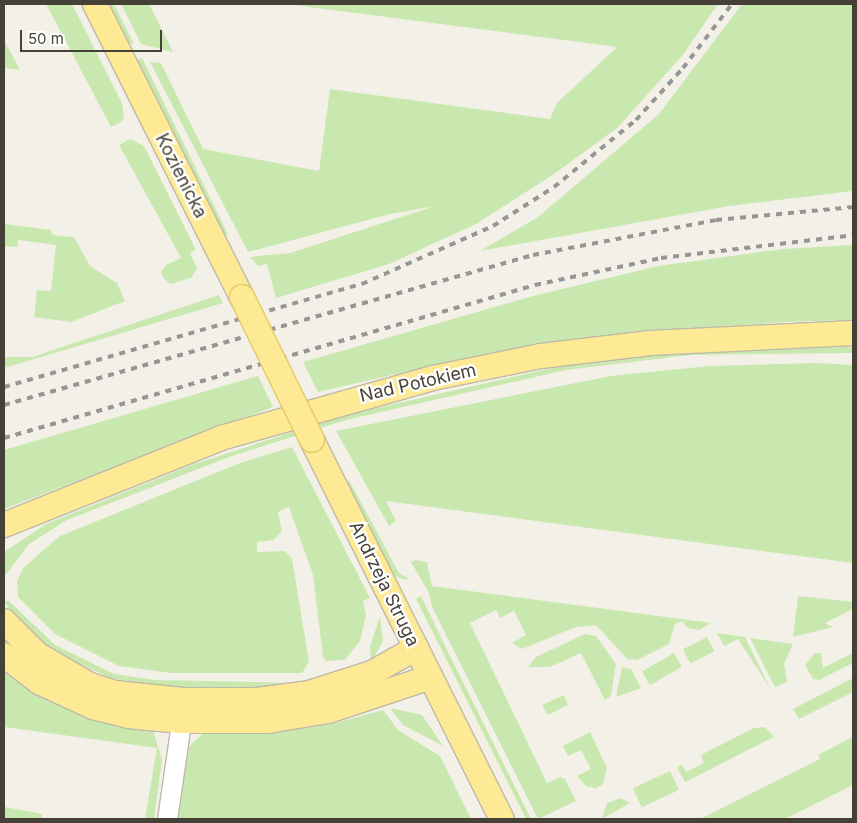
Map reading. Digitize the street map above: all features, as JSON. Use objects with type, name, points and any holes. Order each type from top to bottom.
[{"type":"main road","name":"Kozienicka","points":[[95,4],[266,348]]},
{"type":"main road","name":"Nad Potokiem","points":[[4,525],[221,438],[433,378],[541,356],[650,343],[853,333]]},
{"type":"main road","name":"Andrzeja Struga","points":[[266,348],[502,819]]},
{"type":"main road","points":[[4,621],[37,654],[90,685],[182,711],[268,721],[319,713],[367,701],[431,678]]},
{"type":"main road","points":[[4,655],[39,682],[93,707],[128,716],[182,711],[309,693],[372,673],[416,648]]},
{"type":"street","points":[[167,819],[182,711]]},
{"type":"green space","points":[[46,4],[72,4],[122,103],[124,118],[121,122],[111,127]]},
{"type":"green space","points":[[106,4],[114,4],[134,44],[125,43]]},
{"type":"green space","points":[[121,4],[149,4],[173,52],[141,44]]},
{"type":"green space","points":[[286,4],[718,4],[682,56],[617,128],[557,172],[476,224],[389,264],[276,298],[267,264],[258,266],[250,257],[290,253],[435,206],[390,214],[248,252],[150,62],[161,63],[203,149],[319,171],[330,89],[550,119],[557,103],[617,47]]},
{"type":"green space","points":[[742,4],[853,4],[853,191],[729,206],[480,251],[538,217],[659,114]]},
{"type":"green space","points":[[4,40],[20,70],[4,68]]},
{"type":"green space","points":[[142,58],[228,234],[221,238],[135,62]]},
{"type":"green space","points":[[130,139],[144,146],[196,250],[190,253],[197,268],[191,278],[170,284],[163,277],[161,272],[166,265],[181,258],[119,145]]},
{"type":"green space","points":[[4,224],[51,230],[52,235],[74,237],[90,266],[117,283],[125,301],[71,322],[34,317],[37,290],[51,291],[56,245],[18,240],[17,247],[4,246]]},
{"type":"green space","points":[[853,245],[853,320],[783,322],[557,344],[453,361],[318,392],[303,362],[533,296],[658,266],[783,249]]},
{"type":"green space","points":[[219,295],[223,303],[4,368],[4,357],[32,357]]},
{"type":"green space","points":[[782,346],[853,347],[853,353],[690,355],[566,370],[346,420],[232,456],[67,520],[29,544],[4,577],[4,552],[46,524],[194,464],[342,416],[556,367],[637,356]]},
{"type":"green space","points":[[815,363],[853,365],[853,563],[386,501],[396,521],[389,526],[336,431],[611,376],[709,366]]},
{"type":"green space","points":[[258,376],[273,407],[4,509],[4,450]]},
{"type":"green space","points":[[292,447],[370,598],[363,601],[366,615],[360,641],[345,660],[326,661],[323,657],[313,575],[289,507],[278,512],[282,531],[273,540],[257,542],[257,552],[285,551],[292,559],[309,662],[302,673],[171,673],[119,666],[55,634],[18,597],[17,581],[23,568],[60,536],[240,463]]},
{"type":"green space","points":[[349,480],[399,573],[408,578],[406,580],[395,576],[387,564],[346,482]]},
{"type":"green space","points":[[415,560],[427,562],[432,586],[711,623],[699,630],[688,628],[682,621],[675,624],[669,644],[637,660],[627,659],[596,625],[576,627],[522,649],[512,643],[526,635],[514,611],[500,618],[496,610],[470,623],[547,783],[560,777],[565,779],[576,801],[538,819],[432,607],[429,593],[411,562]]},
{"type":"green space","points":[[421,596],[531,819],[526,819],[416,599]]},
{"type":"green space","points":[[798,596],[853,602],[853,609],[825,623],[833,627],[793,637]]},
{"type":"green space","points":[[4,601],[9,601],[55,645],[114,674],[156,680],[304,683],[276,688],[163,687],[110,678],[54,652],[18,620]]},
{"type":"green space","points":[[380,617],[383,641],[371,663],[370,646]]},
{"type":"green space","points":[[717,633],[745,637],[771,690],[738,639],[724,646]]},
{"type":"green space","points":[[585,634],[596,636],[616,664],[611,696],[605,700],[581,653],[550,667],[528,667],[536,657]]},
{"type":"green space","points":[[707,637],[714,651],[690,664],[683,649]]},
{"type":"green space","points":[[750,638],[793,644],[784,664],[787,682],[775,687]]},
{"type":"green space","points":[[674,653],[682,667],[650,685],[642,672]]},
{"type":"green space","points":[[815,653],[821,653],[823,668],[853,653],[853,663],[819,680],[813,679],[805,665]]},
{"type":"green space","points":[[622,667],[631,669],[641,688],[616,697]]},
{"type":"green space","points":[[4,670],[152,727],[162,760],[154,819],[145,819],[157,748],[4,727]]},
{"type":"green space","points":[[853,678],[853,692],[799,719],[793,709]]},
{"type":"green space","points":[[564,695],[568,705],[548,715],[542,705]]},
{"type":"green space","points":[[390,708],[422,715],[443,746],[403,725]]},
{"type":"green space","points":[[383,710],[398,730],[440,756],[471,819],[178,819],[188,748],[204,732],[331,724]]},
{"type":"green space","points":[[765,727],[774,737],[685,782],[677,767],[682,765],[686,772],[704,763],[701,755],[754,728]]},
{"type":"green space","points":[[590,732],[607,768],[603,784],[596,788],[586,786],[577,776],[591,769],[581,750],[568,756],[563,746]]},
{"type":"green space","points":[[853,737],[853,785],[785,819],[700,819],[820,759],[818,755]]},
{"type":"green space","points":[[670,771],[679,790],[642,807],[633,788]]},
{"type":"green space","points":[[621,798],[630,803],[602,819],[607,803]]},
{"type":"green space","points":[[5,807],[42,814],[42,818],[4,819]]},
{"type":"railway","points":[[4,387],[362,284],[493,226],[554,187],[636,120],[683,68],[732,4]]},
{"type":"railway","points":[[4,405],[533,255],[716,220],[853,207]]},
{"type":"railway","points":[[4,438],[535,285],[661,258],[853,235]]}]
